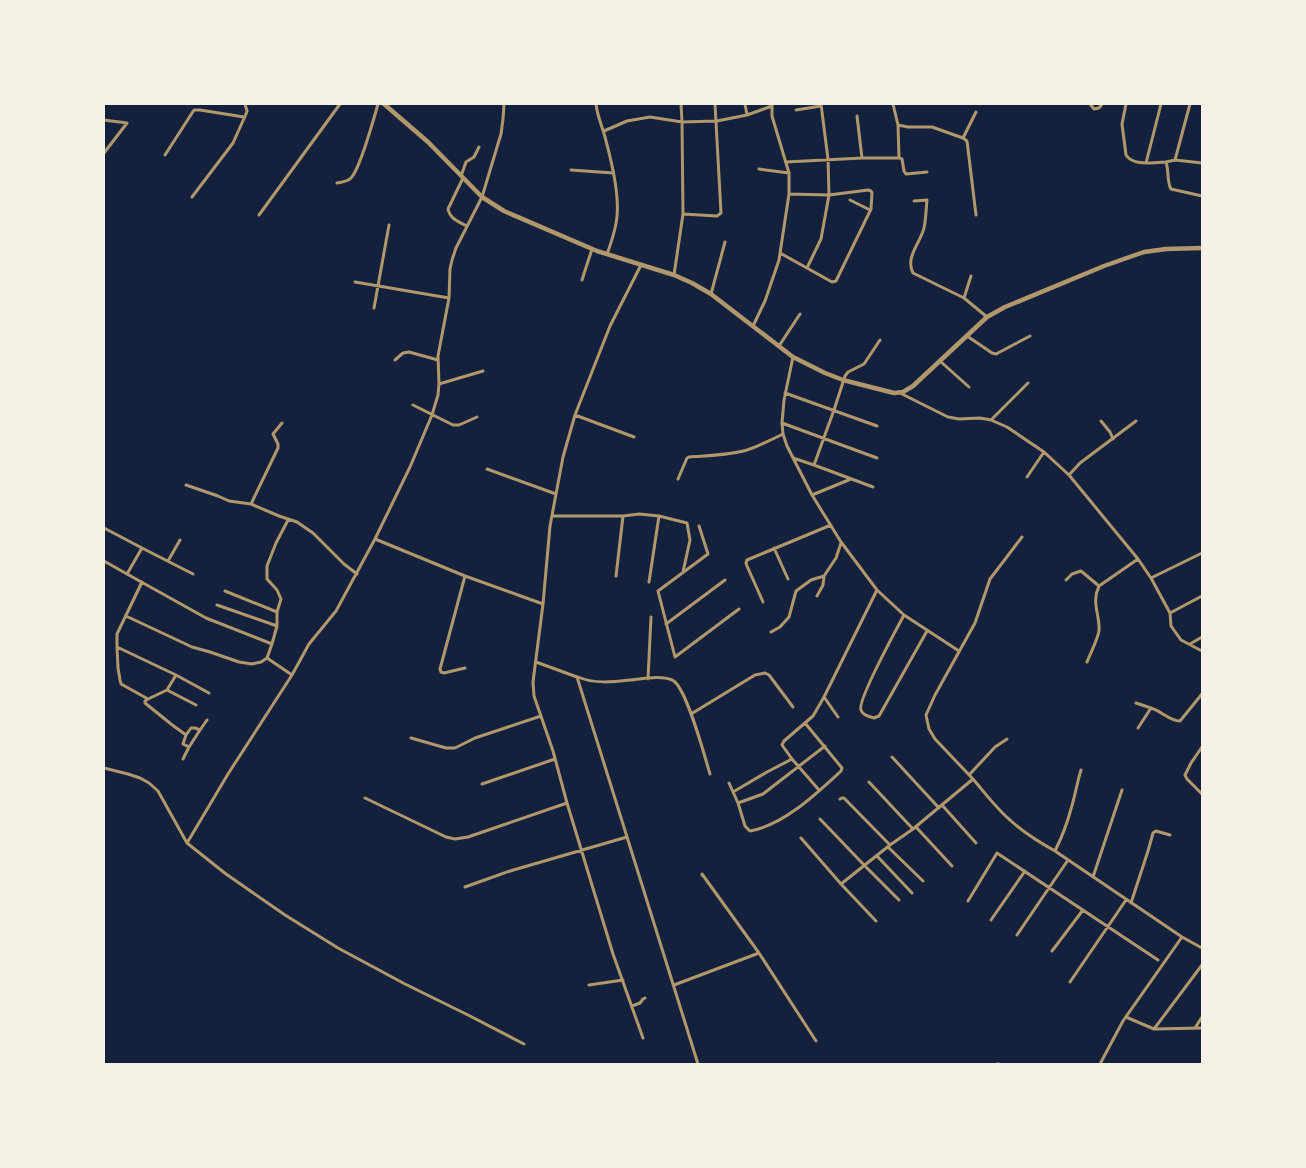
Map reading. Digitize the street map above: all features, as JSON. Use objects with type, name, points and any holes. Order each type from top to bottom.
[{"type":"street","points":[[192,197],[233,143],[247,111],[246,104]]},
{"type":"street","points":[[259,215],[340,104]]},
{"type":"street","points":[[337,183],[344,182],[352,177],[360,161],[378,104]]},
{"type":"street","points":[[384,104],[428,142],[482,197],[504,212],[592,249],[674,275],[692,283],[711,294],[793,357],[825,373],[843,380],[899,393],[948,417],[991,420],[1044,452],[1069,475],[1138,559],[1170,613],[1171,626],[1180,640],[1202,650]]},
{"type":"street","points":[[187,843],[228,774],[292,675],[309,644],[336,611],[375,539],[410,467],[432,415],[438,395],[438,360],[452,260],[456,248],[482,197],[501,134],[504,104]]},
{"type":"street","points":[[596,104],[613,173],[617,213],[616,228],[607,254]]},
{"type":"street","points":[[674,275],[683,214],[681,104]]},
{"type":"street","points":[[683,214],[717,216],[721,213],[715,104]]},
{"type":"street","points":[[745,104],[747,115]]},
{"type":"street","points":[[893,104],[898,125],[898,158]]},
{"type":"street","points":[[1090,104],[1094,109],[1100,108],[1102,104]]},
{"type":"street","points":[[1126,104],[1122,124],[1128,158],[1132,161],[1146,163],[1176,160],[1202,163]]},
{"type":"street","points":[[1146,163],[1161,104]]},
{"type":"street","points":[[1176,160],[1190,104]]},
{"type":"street","points":[[604,131],[627,121],[650,117],[682,122],[717,121],[747,115],[772,105],[772,116],[789,173],[789,194],[779,260],[765,301],[753,326]]},
{"type":"street","points":[[796,110],[821,105],[828,159],[829,195],[821,239],[807,268]]},
{"type":"street","points":[[165,156],[194,110],[244,117]]},
{"type":"street","points":[[963,138],[976,112]]},
{"type":"street","points":[[857,116],[862,158]]},
{"type":"street","points":[[104,120],[127,122],[104,153]]},
{"type":"street","points":[[898,125],[932,127],[967,141],[976,216]]},
{"type":"street","points":[[467,226],[453,218],[448,210],[462,177],[466,162],[474,157],[479,147]]},
{"type":"street","points":[[786,162],[898,158],[902,160],[906,174],[927,172]]},
{"type":"street","points":[[1166,162],[1169,171],[1168,185],[1170,189],[1202,196]]},
{"type":"street","points":[[759,169],[789,173]]},
{"type":"street","points":[[571,170],[613,173]]},
{"type":"street","points":[[780,254],[832,282],[836,281],[870,210],[872,193],[871,190],[829,195],[789,194]]},
{"type":"street","points":[[850,200],[870,210]]},
{"type":"street","points":[[914,201],[927,200],[924,228],[911,258],[910,266],[912,271],[915,275],[964,298],[987,317]]},
{"type":"street","points":[[374,308],[389,225]]},
{"type":"street","points":[[711,294],[725,242]]},
{"type":"street","points":[[899,393],[913,386],[987,317],[1025,298],[1112,263],[1149,251],[1202,248]]},
{"type":"street","points":[[582,280],[592,249]]},
{"type":"street","points":[[641,265],[610,326],[575,415],[563,457],[552,516],[533,688],[613,954],[643,1038]]},
{"type":"street","points":[[964,298],[971,276]]},
{"type":"street","points":[[355,282],[448,298]]},
{"type":"street","points":[[779,346],[800,314]]},
{"type":"street","points":[[966,336],[996,354],[1030,336]]},
{"type":"street","points":[[814,465],[843,380],[847,374],[864,364],[880,340]]},
{"type":"street","points":[[395,360],[403,353],[409,352],[438,360]]},
{"type":"street","points":[[793,357],[785,393],[782,423],[783,434],[787,446],[812,495],[841,542],[877,590],[904,615],[959,651]]},
{"type":"street","points":[[940,361],[969,387]]},
{"type":"street","points":[[439,384],[483,371]]},
{"type":"street","points":[[991,420],[1028,383]]},
{"type":"street","points":[[785,393],[877,426]]},
{"type":"street","points":[[413,405],[453,425],[459,425],[477,417]]},
{"type":"street","points":[[575,415],[634,437]]},
{"type":"street","points":[[1102,421],[1113,439]]},
{"type":"street","points":[[1069,475],[1080,463],[1136,421]]},
{"type":"street","points":[[251,504],[276,453],[278,444],[273,434],[282,423]]},
{"type":"street","points":[[782,423],[877,458]]},
{"type":"street","points":[[678,479],[689,456],[706,457],[740,452],[783,434]]},
{"type":"street","points":[[1027,478],[1044,452]]},
{"type":"street","points":[[793,458],[874,487]]},
{"type":"street","points":[[486,469],[556,494]]},
{"type":"street","points":[[812,495],[852,479]]},
{"type":"street","points":[[186,485],[229,501],[251,504],[297,522],[357,574]]},
{"type":"street","points":[[552,516],[623,516],[639,514],[659,516],[687,523],[690,540],[683,572]]},
{"type":"street","points":[[616,576],[623,516]]},
{"type":"street","points":[[649,582],[659,516]]},
{"type":"street","points":[[126,616],[192,647],[239,662],[252,664],[261,662],[267,658],[272,644],[281,599],[277,590],[267,579],[267,566],[288,520]]},
{"type":"street","points":[[763,602],[746,562],[774,548],[831,525]]},
{"type":"street","points":[[699,526],[708,554],[658,591],[675,657],[739,609]]},
{"type":"street","points":[[104,528],[193,574]]},
{"type":"street","points":[[1022,537],[990,579],[975,623],[929,707],[926,720],[929,729],[935,739],[1010,820],[1035,840],[1055,851],[1182,938],[1202,948]]},
{"type":"street","points":[[375,539],[464,576],[543,604]]},
{"type":"street","points":[[168,561],[180,540]]},
{"type":"street","points":[[817,596],[823,585],[824,576],[836,558],[841,542]]},
{"type":"street","points":[[127,574],[142,548]]},
{"type":"street","points":[[774,548],[788,578]]},
{"type":"street","points":[[1151,578],[1202,553]]},
{"type":"street","points":[[1088,662],[1099,631],[1095,602],[1096,592],[1099,586],[1138,559]]},
{"type":"street","points":[[104,561],[206,618],[272,644]]},
{"type":"street","points":[[1066,580],[1072,574],[1081,571],[1099,586]]},
{"type":"street","points":[[464,576],[440,669],[444,673],[465,668]]},
{"type":"street","points":[[771,632],[780,627],[789,617],[796,592],[811,580],[824,576]]},
{"type":"street","points":[[666,624],[724,580]]},
{"type":"street","points":[[142,582],[117,634],[117,647],[122,684],[148,699]]},
{"type":"street","points":[[819,790],[792,759],[782,743],[815,714],[877,590]]},
{"type":"street","points":[[226,591],[277,612]]},
{"type":"street","points":[[1170,613],[1202,596]]},
{"type":"street","points":[[217,605],[277,626]]},
{"type":"street","points":[[904,615],[875,669],[860,709],[861,712],[874,718],[879,716],[927,631]]},
{"type":"street","points":[[648,679],[651,617]]},
{"type":"street","points":[[1189,644],[1202,638]]},
{"type":"street","points":[[117,647],[209,693]]},
{"type":"street","points":[[267,658],[292,675]]},
{"type":"street","points":[[536,662],[584,680],[603,682],[665,678],[677,682],[691,714],[710,774]]},
{"type":"street","points":[[691,714],[755,675],[765,673],[769,675],[793,707]]},
{"type":"street","points":[[176,675],[167,690],[148,699],[145,701],[145,704],[186,735]]},
{"type":"street","points":[[577,677],[698,1064]]},
{"type":"street","points":[[167,690],[196,705]]},
{"type":"street","points":[[1136,703],[1180,721],[1202,694]]},
{"type":"street","points":[[824,696],[838,717]]},
{"type":"street","points":[[1138,728],[1151,708]]},
{"type":"street","points":[[411,738],[446,748],[454,748],[475,738],[541,716]]},
{"type":"street","points":[[182,760],[207,720]]},
{"type":"street","points":[[729,783],[745,826],[749,830],[771,824],[782,818],[819,790],[842,769],[805,723]]},
{"type":"street","points":[[189,748],[183,744],[186,735],[191,728],[200,730]]},
{"type":"street","points":[[969,775],[995,747],[1007,739]]},
{"type":"street","points":[[738,804],[763,794],[825,746]]},
{"type":"street","points":[[1202,747],[1185,774],[1187,779],[1202,794]]},
{"type":"street","points":[[892,757],[976,844]]},
{"type":"street","points":[[482,784],[555,759]]},
{"type":"street","points":[[733,792],[792,759]]},
{"type":"street","points":[[104,768],[128,774],[149,783],[158,792],[187,843],[226,874],[285,915],[338,948],[524,1044]]},
{"type":"street","points":[[1055,851],[1063,835],[1081,770]]},
{"type":"street","points":[[841,884],[941,807],[973,779]]},
{"type":"street","points":[[869,782],[952,866]]},
{"type":"street","points":[[1093,877],[1122,790]]},
{"type":"street","points":[[365,798],[446,837],[455,839],[468,837],[567,803]]},
{"type":"street","points":[[840,799],[844,798],[923,882]]},
{"type":"street","points":[[820,819],[899,900]]},
{"type":"street","points":[[1131,903],[1153,833],[1156,831],[1170,835]]},
{"type":"street","points":[[465,887],[510,871],[627,837]]},
{"type":"street","points":[[801,838],[876,921]]},
{"type":"street","points":[[968,901],[997,853],[1158,960]]},
{"type":"street","points":[[877,856],[912,893]]},
{"type":"street","points":[[1017,935],[1068,860]]},
{"type":"street","points":[[991,920],[1025,871]]},
{"type":"street","points":[[702,875],[759,953],[816,1041]]},
{"type":"street","points":[[1070,982],[1126,900]]},
{"type":"street","points":[[1052,951],[1083,910]]},
{"type":"street","points":[[1100,1064],[1126,1017],[1182,938]]},
{"type":"street","points":[[674,984],[759,953]]},
{"type":"street","points":[[1154,1029],[1202,965]]},
{"type":"street","points":[[589,985],[623,980]]},
{"type":"street","points":[[632,1006],[640,1003],[645,998]]},
{"type":"street","points":[[1126,1017],[1154,1029],[1202,1028]]},
{"type":"street","points":[[1195,1028],[1202,1017]]}]
